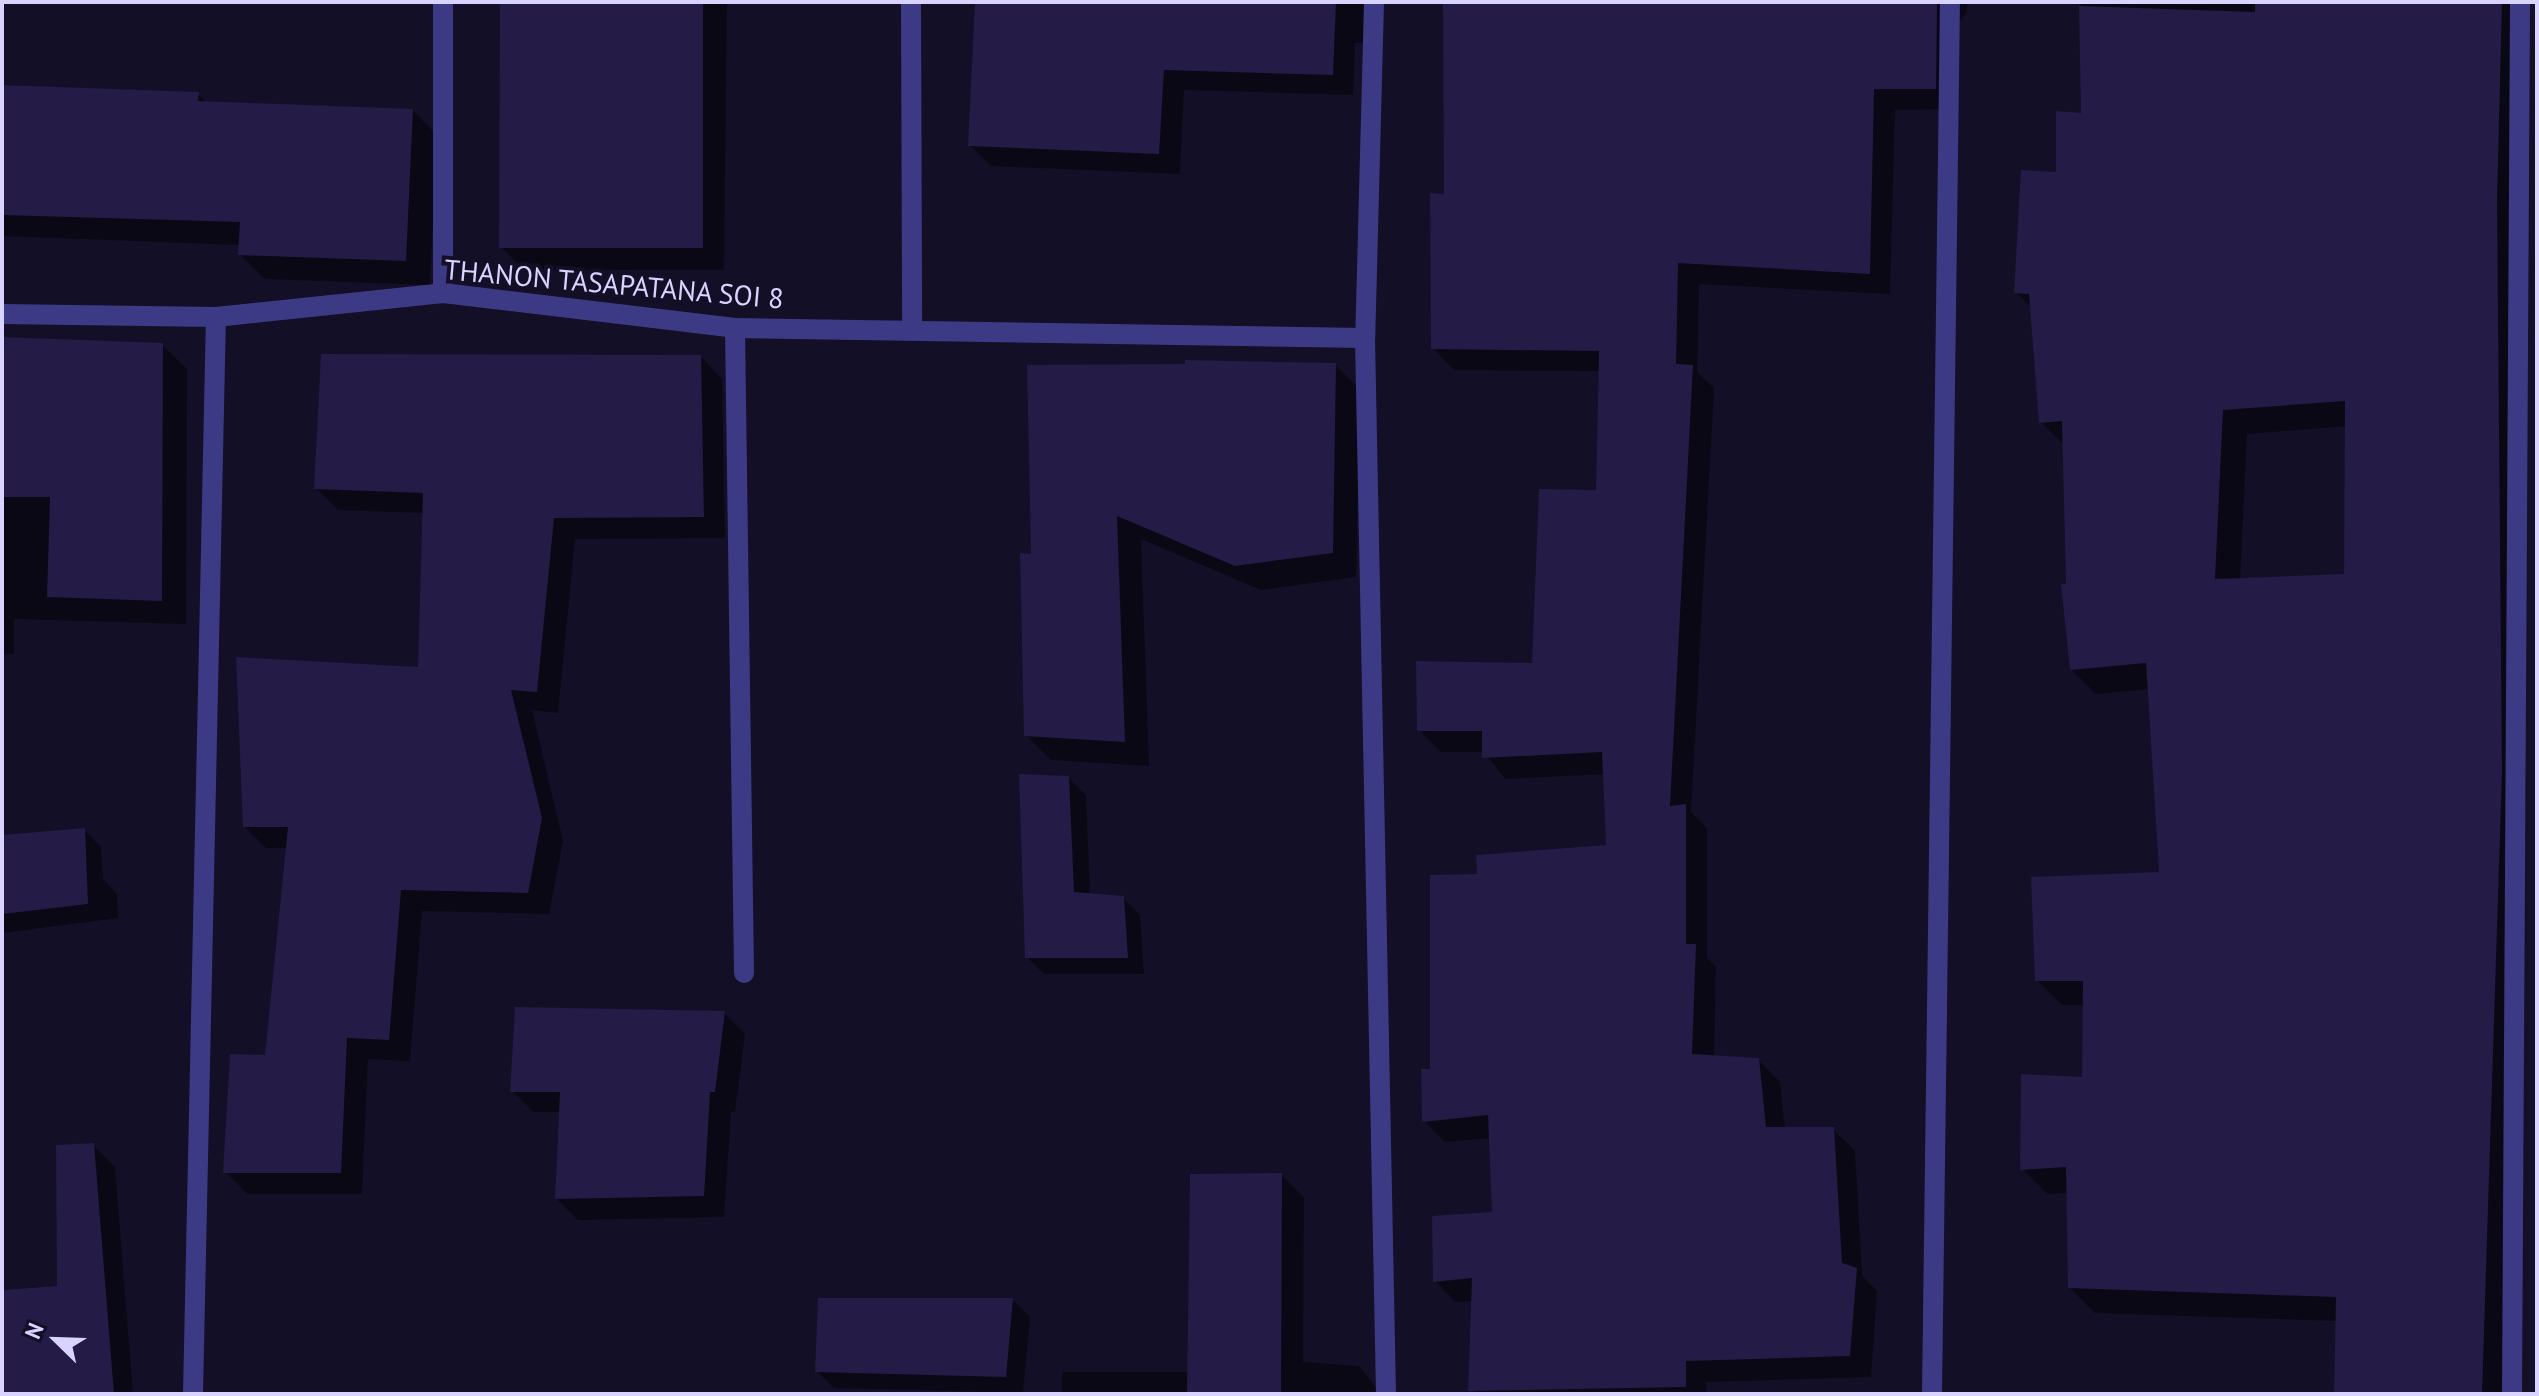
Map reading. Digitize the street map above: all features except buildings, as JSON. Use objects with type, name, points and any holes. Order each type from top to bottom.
[{"type":"street","points":[[443,2],[443,293]]},
{"type":"street","points":[[911,2],[912,330]]},
{"type":"street","points":[[1374,2],[1365,338],[1386,1394]]},
{"type":"street","points":[[1932,1394],[1950,2]]},
{"type":"street","points":[[2512,1394],[2520,2]]},
{"type":"street","name":"THANON TASAPATANA SOI 8","points":[[2,314],[216,317],[443,293],[735,328],[1365,338]]},
{"type":"street","points":[[193,1394],[216,317]]},
{"type":"street","points":[[735,328],[744,973]]}]
